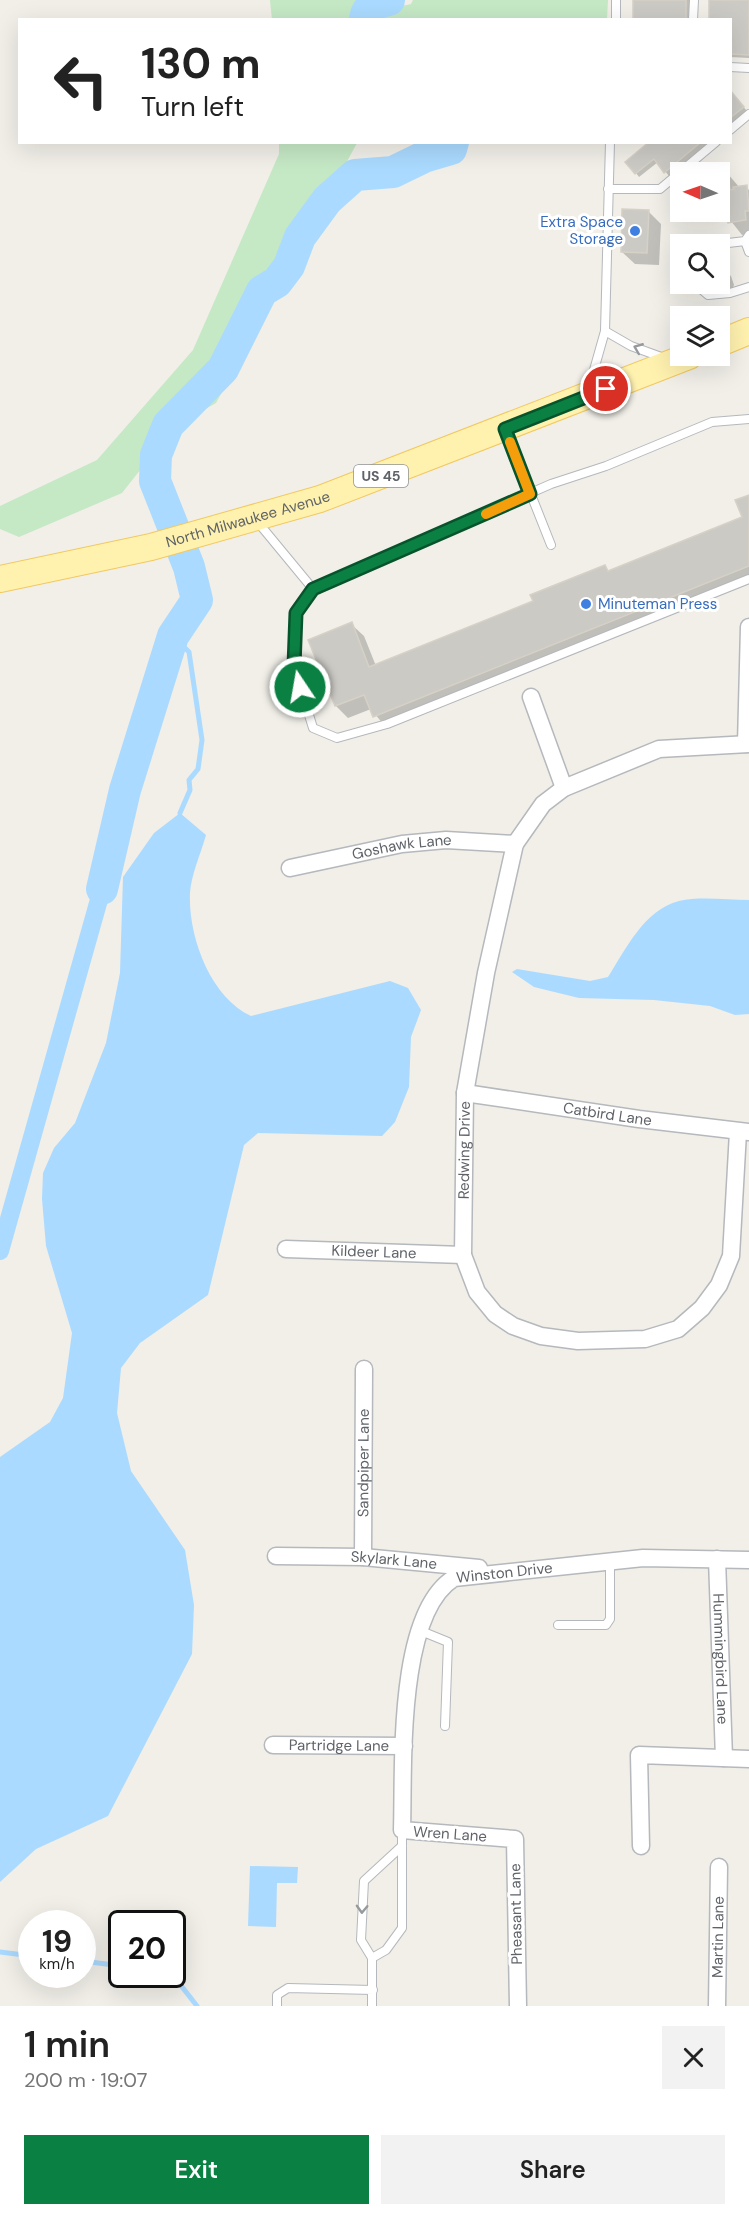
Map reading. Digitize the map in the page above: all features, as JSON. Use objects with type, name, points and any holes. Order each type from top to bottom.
[{"type":"main road","points":[[730,339],[749,331]]},
{"type":"main road","name":"North Milwaukee Avenue","points":[[0,579],[151,547],[320,499],[670,363]]},
{"type":"street","points":[[747,744],[749,627]]},
{"type":"street","points":[[531,698],[564,788]]},
{"type":"street","name":"Redwing Drive","points":[[743,1132],[731,1256],[719,1285],[702,1308],[678,1329],[645,1339],[578,1341],[541,1336],[513,1326],[495,1314],[477,1292],[463,1255],[465,1093],[486,973],[515,844],[537,810],[564,788],[659,749],[747,744]]},
{"type":"street","name":"Goshawk Lane","points":[[290,868],[402,844],[446,840],[515,844]]},
{"type":"street","name":"Catbird Lane","points":[[465,1093],[743,1132]]},
{"type":"street","name":"Kildeer Lane","points":[[286,1250],[463,1255]]},
{"type":"street","name":"Sandpiper Lane","points":[[363,1557],[364,1370]]},
{"type":"street","name":"Skylark Lane","points":[[276,1556],[363,1557],[513,1572]]},
{"type":"street","name":"Winston Drive","points":[[402,1838],[405,1693],[429,1606],[441,1586],[454,1578],[643,1558],[749,1560]]},
{"type":"street","name":"Hummingbird Lane","points":[[717,1559],[724,1758]]},
{"type":"street","name":"Partridge Lane","points":[[273,1744],[404,1746]]},
{"type":"street","points":[[641,1846],[639,1755],[749,1759]]},
{"type":"street","name":"Wren Lane","points":[[402,1838],[498,1838]]},
{"type":"street","name":"Pheasant Lane","points":[[498,1838],[515,1839],[518,2006]]},
{"type":"street","name":"Martin Lane","points":[[717,2006],[719,1867]]},
{"type":"lane","points":[[616,0],[616,18]]},
{"type":"lane","points":[[693,18],[694,0]]},
{"type":"lane","points":[[732,67],[749,68]]},
{"type":"lane","points":[[732,128],[749,114]]},
{"type":"lane","points":[[587,397],[605,331],[610,144]]},
{"type":"lane","points":[[608,189],[660,189],[714,144]]},
{"type":"lane","points":[[730,242],[747,238],[749,252]]},
{"type":"lane","points":[[730,292],[749,287]]},
{"type":"lane","points":[[707,294],[717,296],[724,294]]},
{"type":"lane","points":[[605,331],[631,346],[670,356]]},
{"type":"lane","points":[[749,419],[712,422],[530,494],[313,589],[296,613],[294,666],[313,728],[337,738],[387,724],[749,579]]},
{"type":"lane","points":[[505,429],[551,545]]},
{"type":"lane","points":[[254,518],[313,589]]},
{"type":"lane","points":[[558,1625],[606,1625],[610,1619],[610,1561]]},
{"type":"lane","points":[[421,1630],[448,1642],[445,1726]]},
{"type":"lane","points":[[372,1958],[386,1950],[402,1928],[402,1838]]},
{"type":"lane","points":[[372,2006],[372,1958],[361,1940],[364,1881],[402,1838]]},
{"type":"lane","points":[[277,2006],[277,1995],[288,1988],[373,1990]]},
{"type":"green space","points":[[270,0],[362,0],[357,8],[355,18],[272,18]]},
{"type":"green space","points":[[413,0],[608,0],[607,18],[378,18],[385,10],[411,4]]},
{"type":"green space","points":[[279,144],[356,144],[216,403],[174,427],[122,493],[19,537],[0,529],[0,506],[97,460],[193,350],[279,154]]},
{"type":"water","points":[[180,813],[206,835],[192,879],[190,910],[204,964],[224,995],[251,1016],[390,981],[408,988],[421,1010],[411,1037],[409,1087],[395,1122],[382,1136],[258,1133],[244,1145],[208,1295],[140,1343],[121,1368],[117,1413],[131,1471],[185,1550],[194,1605],[192,1654],[108,1816],[36,1849],[0,1882],[0,1457],[50,1422],[63,1398],[72,1333],[46,1246],[42,1199],[43,1173],[54,1148],[75,1123],[106,1043],[120,973],[123,877],[154,833]]},
{"type":"water","points":[[696,899],[749,900],[749,1014],[735,1015],[710,1006],[654,1000],[579,998],[534,987],[512,972],[517,969],[590,981],[608,977],[637,932],[656,913],[667,906],[679,901]]},
{"type":"water","points":[[250,1866],[298,1867],[297,1883],[277,1883],[276,1927],[248,1926]]},
{"type":"building","points":[[633,0],[686,0],[686,18],[633,18]]},
{"type":"building","points":[[709,0],[749,0],[749,55],[732,54],[732,18],[709,18]]},
{"type":"building","points":[[732,92],[744,107],[732,116]]},
{"type":"building","points":[[647,144],[699,144],[677,162],[670,162],[670,168],[664,173],[654,159],[635,174],[625,162]]},
{"type":"building","points":[[747,185],[749,211],[745,211],[746,220],[728,223],[730,222],[730,190],[734,189],[733,187]]},
{"type":"building","name":"Extra Space Storage","points":[[622,209],[649,210],[647,253],[621,252]]},
{"type":"building","points":[[749,495],[749,566],[373,717],[364,695],[335,706],[308,640],[352,622],[369,667],[533,601],[530,595],[605,565],[608,571],[742,517],[735,500]]},
{"type":"waterway","points":[[365,18],[370,8],[389,0]]},
{"type":"waterway","points":[[102,889],[125,790],[173,636],[197,600],[189,567],[155,481],[156,455],[168,425],[223,369],[262,291],[277,282],[289,266],[300,237],[327,200],[355,175],[393,172],[424,157],[451,149],[452,144]]},
{"type":"waterway","points":[[173,636],[189,652],[202,740],[198,769],[189,780],[190,790],[180,813]]},
{"type":"waterway","points":[[0,1251],[102,889]]},
{"type":"waterway","points":[[0,1952],[18,1954]]},
{"type":"waterway","points":[[96,1963],[108,1964]]},
{"type":"waterway","points":[[183,1988],[197,2006]]},
{"type":"slow traffic","points":[[486,514],[530,494],[510,442]]},
{"type":"place","name":"Extra Space Storage","points":[[635,231]]},
{"type":"place","name":"Minuteman Press","points":[[586,604]]},
{"type":"route","points":[[300,687],[294,666],[296,613],[313,589],[530,494],[505,429],[606,389]]}]
